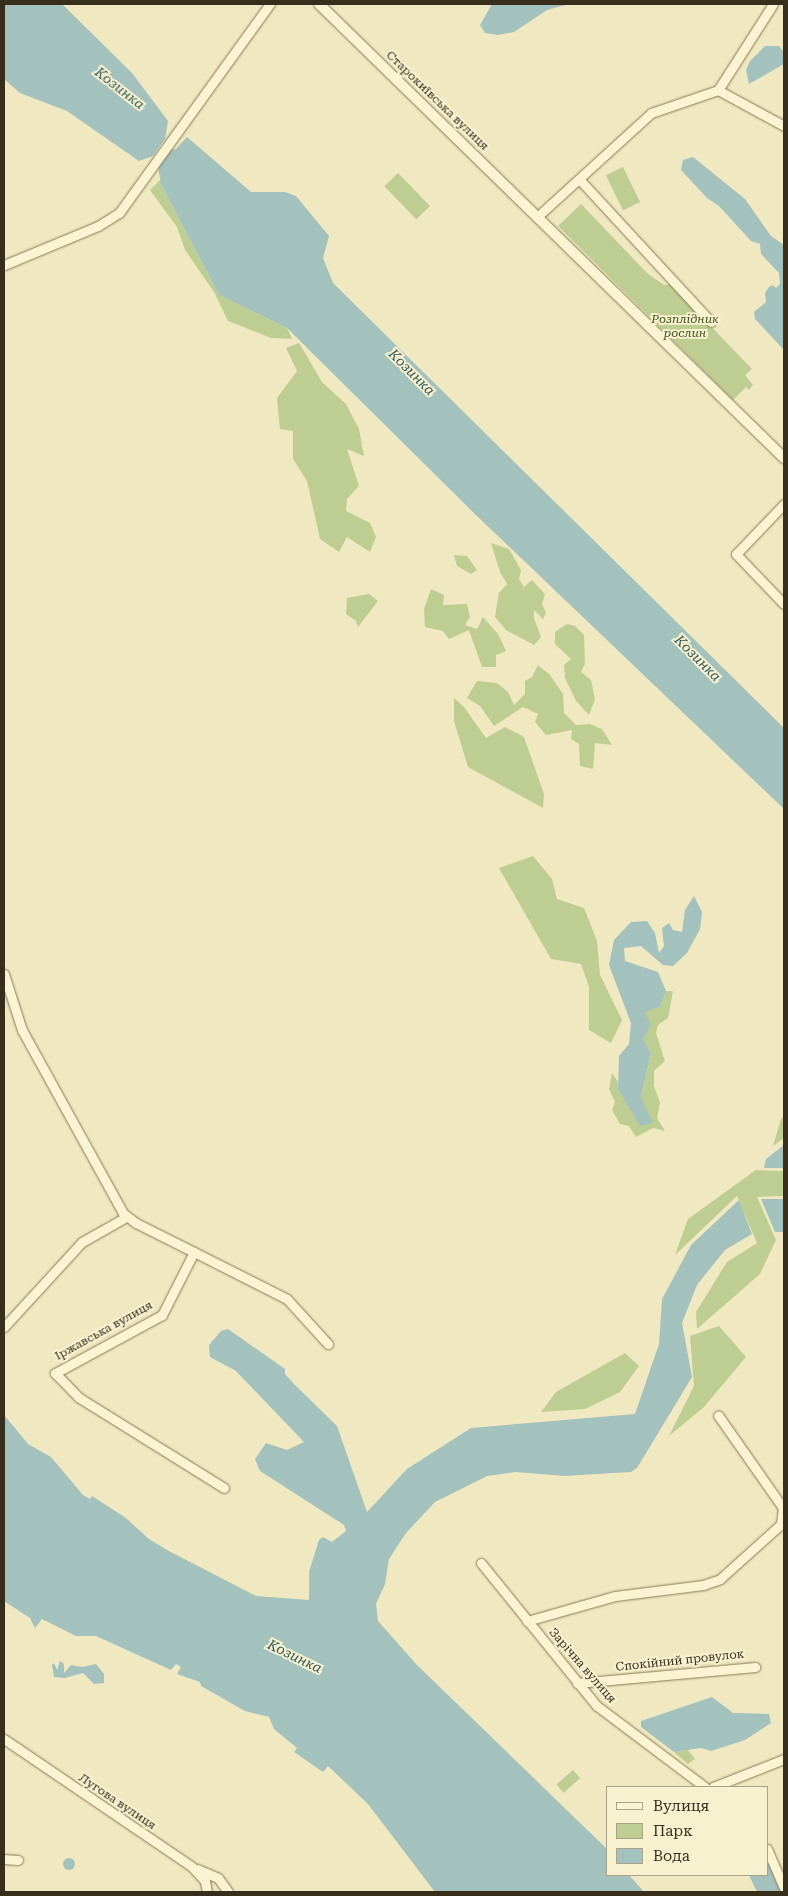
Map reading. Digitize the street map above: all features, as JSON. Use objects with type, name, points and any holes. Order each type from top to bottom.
[{"type":"street","points":[[4,265],[98,226],[119,213],[270,4]]},
{"type":"street","name":"Старокиївська вулиця","points":[[319,4],[784,458]]},
{"type":"street","points":[[538,216],[580,180],[651,113],[718,90],[773,4]]},
{"type":"street","points":[[718,90],[784,126]]},
{"type":"street","points":[[580,180],[711,322]]},
{"type":"street","points":[[784,504],[736,554],[784,604]]},
{"type":"street","points":[[4,974],[22,1030],[126,1217],[287,1299],[328,1344]]},
{"type":"street","points":[[4,1328],[82,1242],[126,1217]]},
{"type":"street","name":"Іржавська вулиця","points":[[194,1252],[162,1315],[55,1373],[78,1398],[224,1488]]},
{"type":"street","points":[[528,1622],[615,1596],[703,1585],[720,1579],[781,1524],[783,1508],[718,1415]]},
{"type":"street","name":"Зарічна вулиця","points":[[481,1563],[577,1683],[617,1723],[704,1786]]},
{"type":"street","name":"Спокійний провулок","points":[[577,1683],[755,1667]]},
{"type":"street","name":"Лугова вулиця","points":[[4,1739],[192,1867],[205,1881],[207,1892]]},
{"type":"street","points":[[716,1786],[784,1759]]},
{"type":"street","points":[[768,1851],[784,1888]]},
{"type":"street","points":[[4,1859],[18,1860]]},
{"type":"street","points":[[192,1867],[218,1878],[228,1892]]},
{"type":"green space","points":[[623,167],[640,202],[623,210],[606,175]]},
{"type":"green space","points":[[398,173],[430,206],[416,219],[384,186]]},
{"type":"green space","points":[[163,177],[161,184],[219,295],[287,328],[292,339],[271,338],[228,321],[214,292],[185,250],[177,227],[150,190]]},
{"type":"green space","name":"Розплідник рослин","points":[[581,204],[647,273],[664,285],[670,284],[752,369],[745,375],[753,385],[749,390],[746,387],[733,400],[558,226]]},
{"type":"green space","points":[[299,343],[322,382],[346,404],[359,429],[364,456],[347,449],[359,486],[347,499],[346,511],[370,523],[376,537],[370,552],[347,537],[339,552],[320,539],[307,481],[293,459],[293,431],[280,429],[277,398],[297,371],[286,348]]},
{"type":"green space","points":[[491,543],[509,549],[521,570],[519,579],[524,587],[532,580],[545,594],[542,604],[546,613],[543,619],[534,610],[534,618],[541,637],[534,645],[506,630],[495,617],[499,593],[507,584],[500,572]]},
{"type":"green space","points":[[454,555],[467,556],[477,570],[471,574],[457,566]]},
{"type":"green space","points":[[431,589],[444,595],[443,605],[467,604],[470,617],[465,625],[477,629],[483,617],[498,634],[506,651],[496,655],[496,667],[482,667],[469,630],[449,639],[443,631],[425,627],[424,609]]},
{"type":"green space","points":[[369,594],[378,601],[358,627],[356,621],[346,614],[347,598]]},
{"type":"green space","points":[[567,624],[575,626],[584,635],[585,664],[581,672],[591,680],[595,699],[589,715],[576,701],[565,678],[564,665],[571,659],[555,644],[555,632]]},
{"type":"green space","points":[[538,665],[550,675],[563,694],[564,713],[576,725],[590,724],[602,729],[612,745],[595,743],[593,769],[580,766],[579,744],[571,739],[572,730],[546,735],[535,722],[538,714],[523,707],[494,726],[480,706],[467,698],[477,681],[497,683],[508,692],[514,705],[525,694],[525,681],[532,677]]},
{"type":"green space","points":[[454,698],[464,707],[486,738],[505,727],[524,737],[544,794],[543,808],[468,767],[454,721]]},
{"type":"green space","points":[[533,856],[552,879],[557,899],[584,908],[597,941],[600,975],[622,1020],[611,1043],[589,1030],[589,987],[581,964],[551,959],[499,868]]},
{"type":"green space","points":[[666,991],[673,991],[668,1018],[658,1025],[656,1033],[665,1061],[654,1071],[654,1086],[660,1103],[657,1118],[665,1131],[653,1128],[636,1137],[629,1126],[620,1124],[612,1110],[615,1102],[609,1089],[612,1073],[618,1082],[618,1089],[641,1097],[651,1055],[643,1039],[644,1011],[660,1007]]},
{"type":"green space","points":[[784,1117],[784,1138],[773,1146],[781,1119]]},
{"type":"green space","points":[[756,1170],[784,1171],[784,1196],[757,1197],[776,1240],[760,1274],[697,1329],[696,1312],[727,1262],[757,1243],[737,1196],[675,1255],[688,1219]]},
{"type":"green space","points":[[719,1326],[746,1357],[704,1407],[669,1436],[694,1386],[690,1336]]},
{"type":"green space","points":[[625,1353],[639,1366],[620,1392],[585,1409],[541,1412],[556,1392]]},
{"type":"green space","points":[[688,1750],[695,1759],[688,1764],[674,1752]]},
{"type":"green space","points":[[573,1770],[580,1778],[564,1793],[556,1784]]},
{"type":"water","name":"Козинка","points":[[4,4],[62,4],[132,73],[168,121],[165,139],[153,156],[139,161],[67,111],[20,93],[4,79]]},
{"type":"water","points":[[492,4],[569,4],[547,10],[514,32],[498,35],[485,33],[480,25]]},
{"type":"water","points":[[765,46],[779,46],[783,51],[784,64],[749,84],[746,70],[750,61]]},
{"type":"water","name":"Козинка","points":[[187,137],[251,192],[285,192],[296,196],[329,236],[323,258],[333,283],[784,728],[784,809],[477,516],[287,328],[219,295],[161,184],[158,166],[168,150],[176,149]]},
{"type":"water","points":[[693,157],[745,199],[771,236],[784,245],[784,350],[755,319],[754,312],[766,302],[765,293],[769,287],[773,285],[776,288],[780,284],[779,273],[761,254],[760,244],[751,241],[719,206],[707,198],[681,170],[683,160]]},
{"type":"water","points":[[694,896],[702,912],[700,929],[687,953],[673,966],[663,965],[641,946],[624,948],[625,961],[658,972],[666,991],[660,1007],[645,1012],[651,1025],[643,1039],[651,1054],[641,1097],[653,1123],[640,1126],[618,1089],[619,1056],[629,1044],[631,1023],[609,965],[614,940],[631,922],[647,921],[655,933],[659,953],[664,946],[662,928],[669,923],[673,930],[682,932],[685,910]]},
{"type":"water","points":[[784,1145],[784,1168],[764,1168],[766,1159]]},
{"type":"water","points":[[761,1199],[784,1199],[784,1232],[775,1232]]},
{"type":"water","name":"Козинка","points":[[739,1200],[752,1234],[725,1250],[697,1285],[682,1323],[692,1377],[637,1468],[631,1472],[564,1476],[516,1472],[487,1476],[435,1502],[406,1533],[389,1559],[385,1584],[376,1604],[378,1621],[417,1665],[606,1848],[606,1876],[630,1876],[644,1892],[435,1892],[368,1804],[328,1766],[323,1772],[294,1752],[297,1748],[274,1729],[269,1717],[245,1711],[201,1686],[200,1682],[177,1674],[181,1667],[176,1664],[171,1670],[96,1636],[76,1636],[42,1619],[35,1628],[30,1618],[4,1601],[4,1415],[28,1444],[51,1457],[83,1495],[90,1499],[92,1496],[126,1518],[149,1539],[167,1550],[256,1596],[309,1600],[309,1572],[319,1540],[323,1537],[332,1542],[346,1531],[344,1525],[260,1471],[255,1459],[266,1443],[287,1450],[304,1442],[236,1371],[210,1357],[209,1345],[221,1331],[228,1329],[285,1369],[285,1374],[294,1384],[337,1426],[367,1512],[407,1469],[471,1428],[635,1414],[659,1344],[662,1299],[691,1245]]},
{"type":"water","points":[[60,1661],[64,1664],[64,1673],[71,1665],[82,1667],[96,1664],[104,1674],[104,1683],[94,1684],[83,1673],[65,1678],[54,1677],[52,1665],[54,1663],[57,1670]]},
{"type":"water","points":[[712,1697],[733,1713],[769,1714],[771,1723],[745,1740],[711,1751],[701,1748],[674,1752],[641,1727],[641,1721]]},
{"type":"water","points":[[69,1858],[75,1864],[69,1870],[63,1864]]},
{"type":"water","points":[[768,1861],[782,1885],[782,1892],[757,1892],[749,1876],[768,1876]]}]
